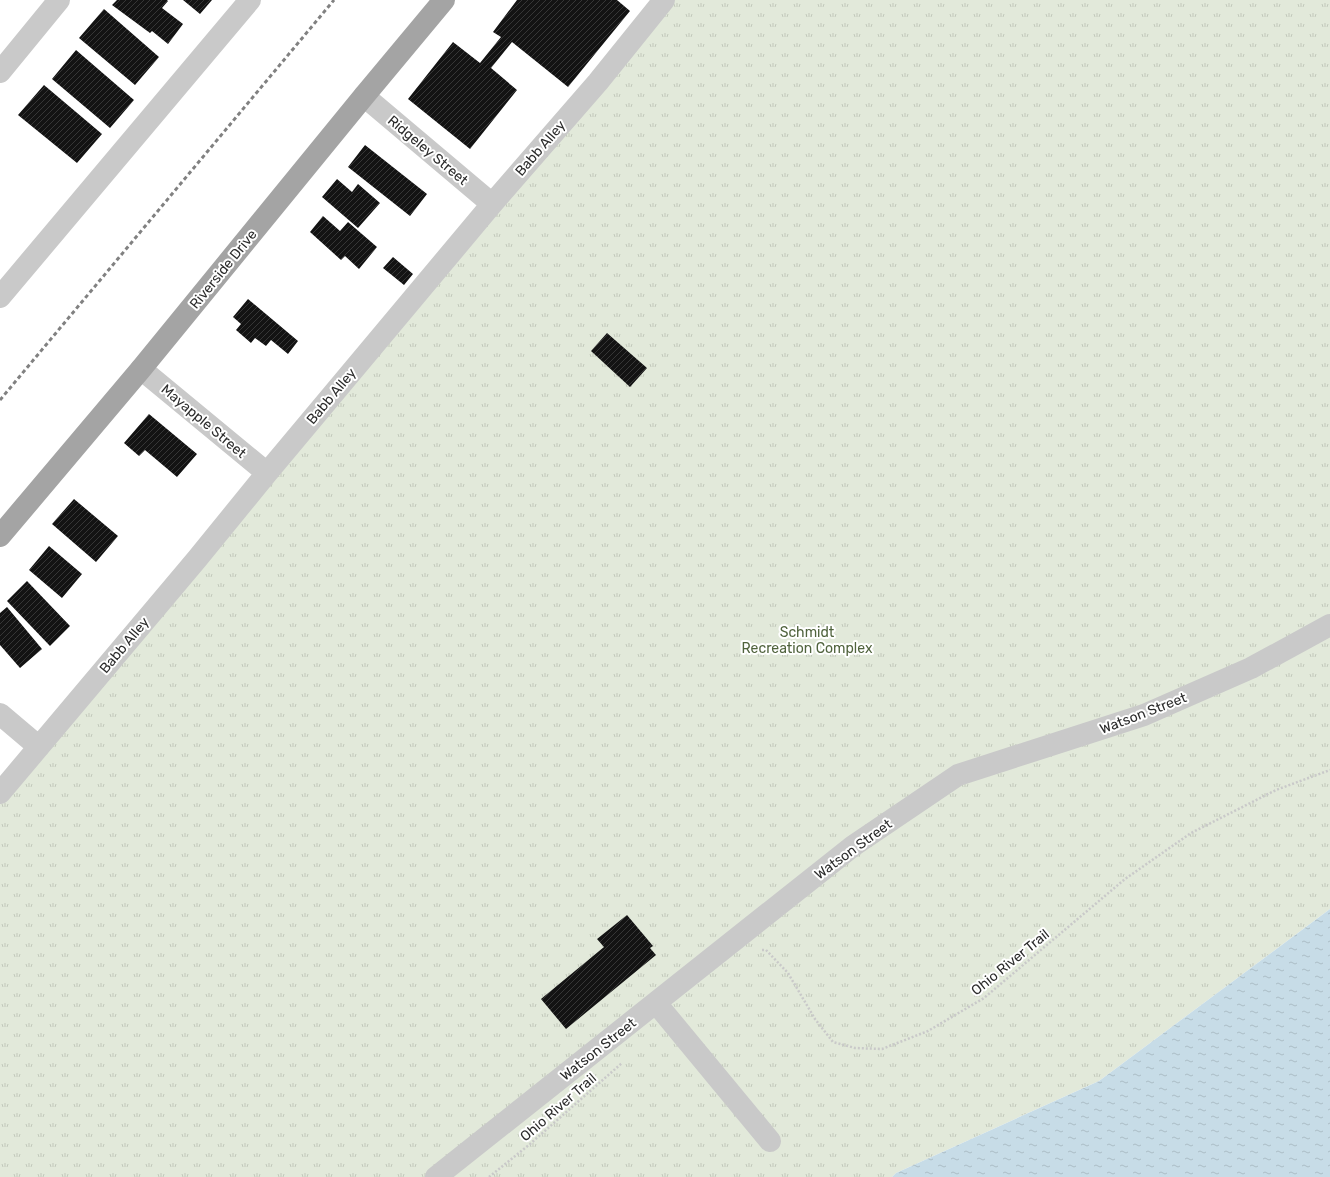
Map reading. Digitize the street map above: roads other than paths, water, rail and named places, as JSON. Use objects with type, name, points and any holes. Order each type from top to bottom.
[{"type":"main road","name":"Riverside Drive","points":[[0,536],[141,369],[444,0]]},
{"type":"street","points":[[0,72],[59,0]]},
{"type":"street","points":[[0,297],[250,0]]},
{"type":"street","name":"Babb Alley","points":[[0,793],[492,204],[598,82],[664,0]]},
{"type":"street","name":"Ridgeley Street","points":[[364,96],[492,204]]},
{"type":"street","name":"Mayapple Street","points":[[141,369],[267,473]]},
{"type":"street","name":"Watson Street","points":[[436,1177],[853,846],[958,775],[1144,715],[1251,668],[1330,625]]},
{"type":"street","points":[[0,714],[39,746]]},
{"type":"street","points":[[656,1003],[770,1142]]},
{"type":"water","points":[[1330,909],[1330,1177],[892,1177],[896,1173],[1099,1081]]},
{"type":"railway","points":[[0,400],[334,0]]},
{"type":"park label","name":"Schmidt Recreation Complex","points":[[807,640]]}]
